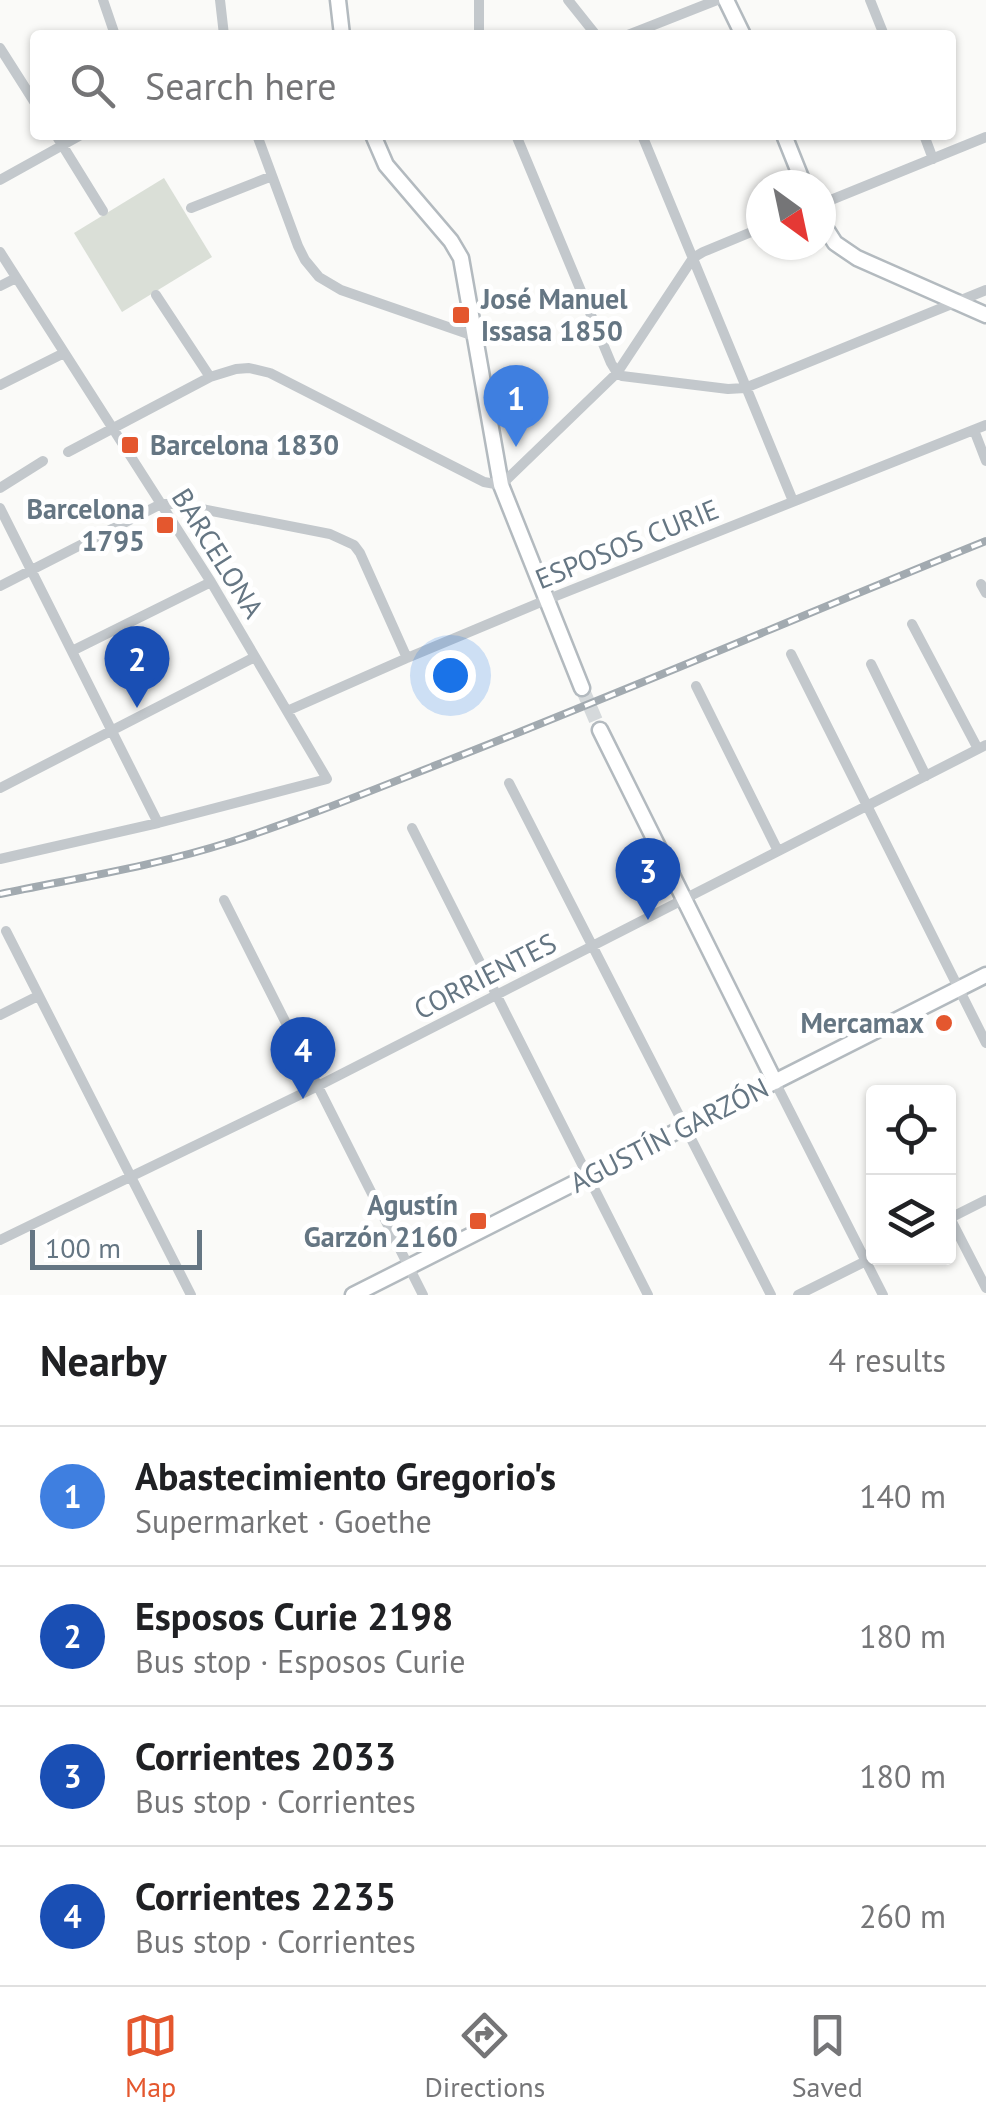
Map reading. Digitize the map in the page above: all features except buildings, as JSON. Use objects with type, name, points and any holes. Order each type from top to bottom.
[{"type":"main road","points":[[338,0],[341,30]]},
{"type":"main road","points":[[726,0],[741,30]]},
{"type":"main road","points":[[375,140],[386,165],[461,258],[501,486],[582,688]]},
{"type":"main road","points":[[786,140],[798,170]]},
{"type":"main road","points":[[836,244],[857,258],[986,316]]},
{"type":"main road","points":[[600,730],[775,1082]]},
{"type":"main road","name":"AGUSTÍN GARZÓN","points":[[353,1295],[986,975]]},
{"type":"street","points":[[104,0],[113,30]]},
{"type":"street","points":[[220,0],[223,30]]},
{"type":"street","points":[[479,0],[479,30]]},
{"type":"street","points":[[568,0],[592,30]]},
{"type":"street","points":[[641,30],[717,0]]},
{"type":"street","points":[[870,0],[882,30]]},
{"type":"street","points":[[0,48],[30,94]]},
{"type":"street","points":[[836,198],[986,137]]},
{"type":"street","points":[[0,180],[59,140],[103,211]]},
{"type":"street","points":[[259,140],[298,246],[319,276],[341,290],[474,336]]},
{"type":"street","points":[[518,140],[617,372],[632,378],[745,388],[986,290]]},
{"type":"street","points":[[644,140],[793,502]]},
{"type":"street","points":[[926,140],[934,158]]},
{"type":"street","points":[[191,208],[272,176]]},
{"type":"street","points":[[68,452],[210,377],[249,368],[270,373],[484,482],[501,486],[617,372],[693,258],[746,234]]},
{"type":"street","name":"BARCELONA","points":[[0,252],[211,582],[327,779],[158,823]]},
{"type":"street","points":[[0,286],[16,278]]},
{"type":"street","points":[[156,295],[210,377]]},
{"type":"street","points":[[0,385],[64,353]]},
{"type":"street","name":"ESPOSOS CURIE","points":[[287,712],[546,600],[986,425]]},
{"type":"street","points":[[974,430],[986,461]]},
{"type":"street","points":[[0,488],[44,461]]},
{"type":"street","points":[[0,586],[161,504],[176,504],[330,534],[354,545],[407,658]]},
{"type":"street","points":[[0,508],[158,823],[0,859]]},
{"type":"street","points":[[72,650],[211,582]]},
{"type":"street","points":[[912,624],[982,747]]},
{"type":"street","points":[[792,654],[986,1044]]},
{"type":"street","points":[[0,788],[255,657]]},
{"type":"street","points":[[870,664],[926,776]]},
{"type":"street","points":[[696,686],[778,851]]},
{"type":"street","name":"CORRIENTES","points":[[0,1240],[318,1086],[982,747]]},
{"type":"street","points":[[509,782],[771,1295]]},
{"type":"street","points":[[412,828],[648,1295]]},
{"type":"street","points":[[224,900],[422,1295]]},
{"type":"street","points":[[6,932],[191,1295]]},
{"type":"street","points":[[0,1015],[38,996]]},
{"type":"street","points":[[775,1082],[866,1253]]},
{"type":"street","points":[[956,1215],[986,1200]]},
{"type":"street","points":[[956,1231],[986,1288]]},
{"type":"street","points":[[798,1295],[866,1261]]},
{"type":"street","points":[[871,1265],[883,1295]]},
{"type":"shaded area","points":[[164,178],[212,257],[122,312],[74,233]]},
{"type":"tunnel","points":[[582,688],[600,730]]},
{"type":"railway","points":[[0,894],[173,858],[284,824],[580,708],[986,541]]},
{"type":"place","name":"José Manuel Issasa 1850","points":[[461,315]]},
{"type":"place","name":"Barcelona 1830","points":[[130,445]]},
{"type":"place","name":"Abastecimiento Gregorio's","points":[[516,447]]},
{"type":"place","name":"Barcelona 1795","points":[[165,525]]},
{"type":"place","name":"Esposos Curie 2198","points":[[137,708]]},
{"type":"place","name":"Corrientes 2033","points":[[648,920]]},
{"type":"place","name":"Mercamax","points":[[944,1023]]},
{"type":"place","name":"Corrientes 2235","points":[[303,1099]]},
{"type":"place","name":"Agustín Garzón 2160","points":[[478,1221]]}]
